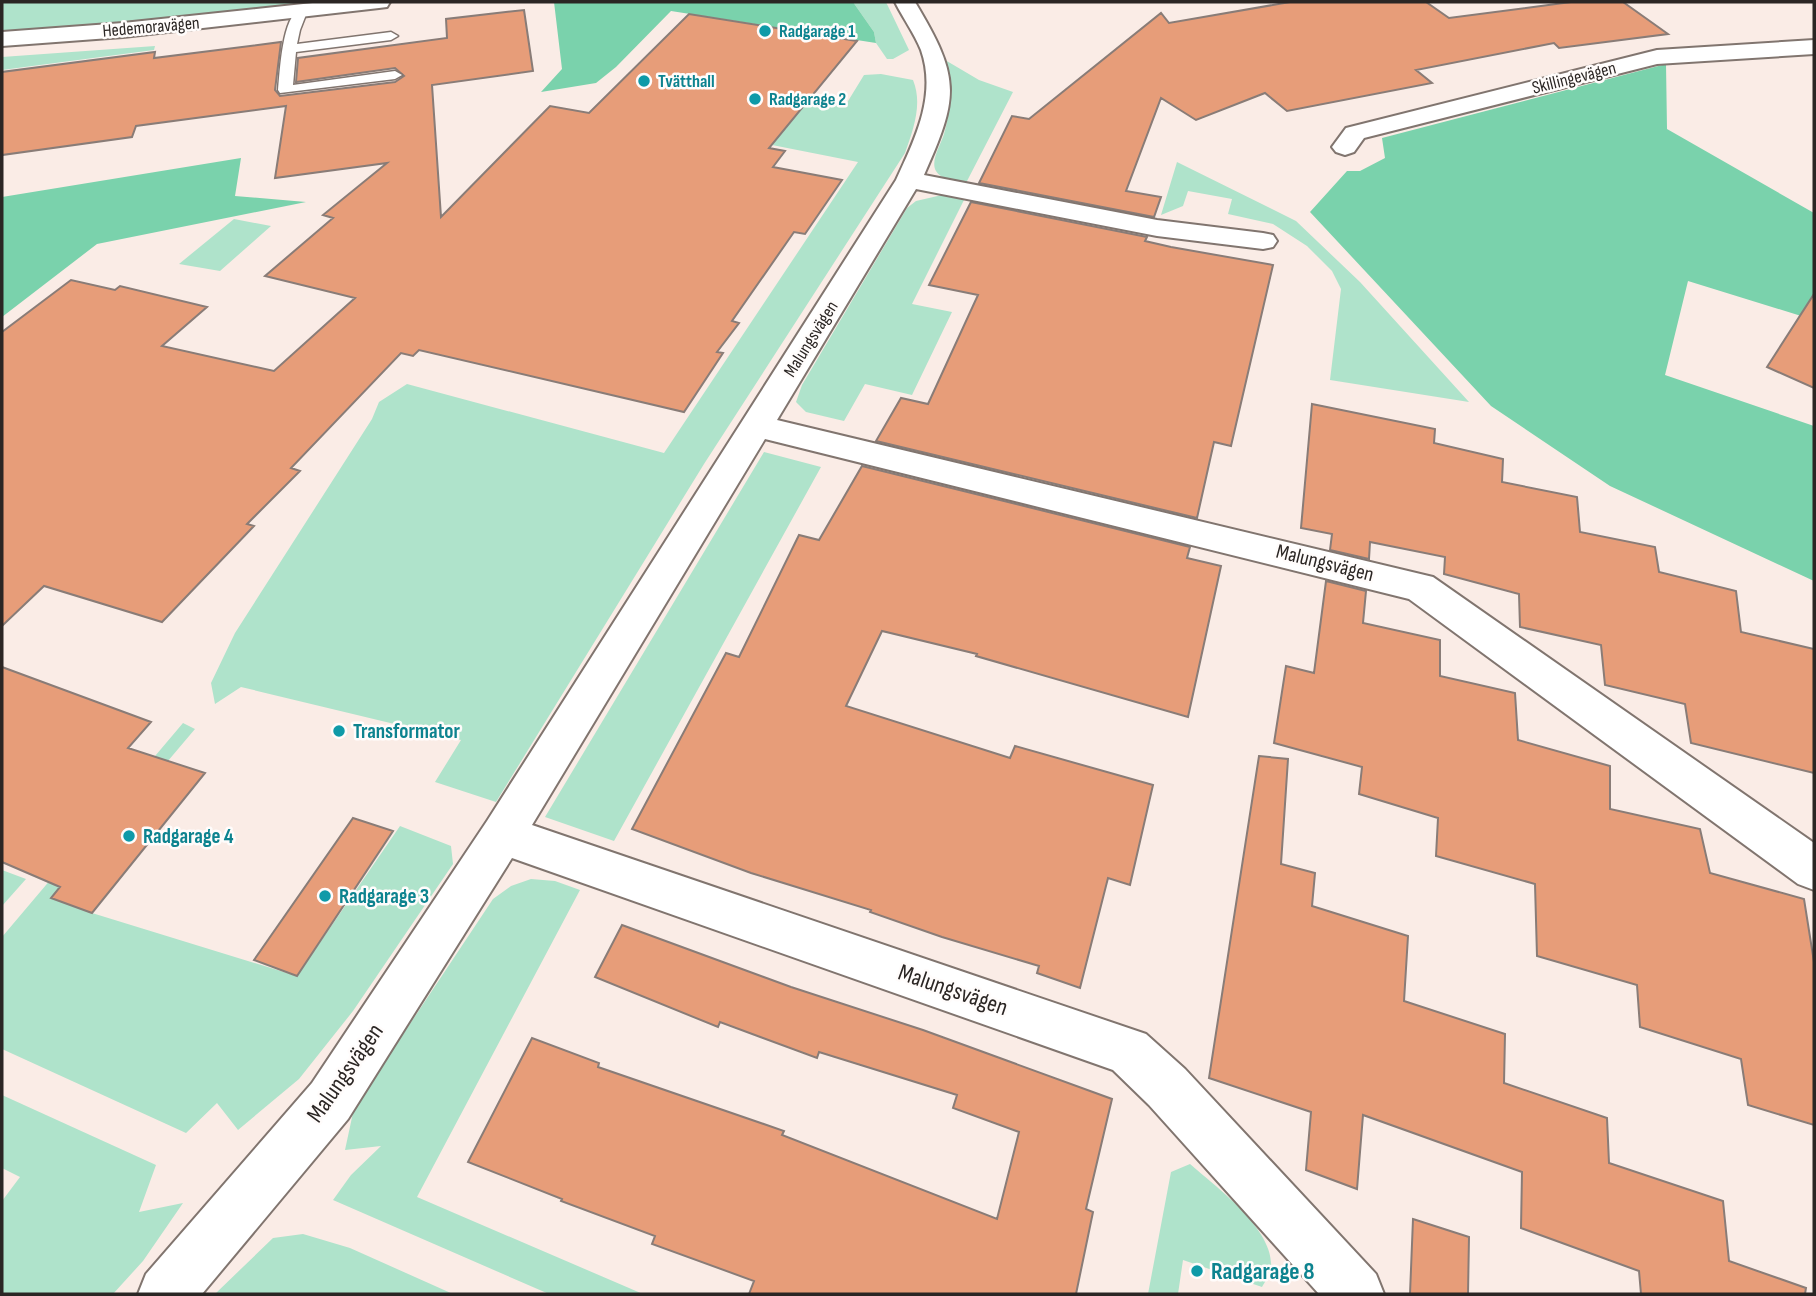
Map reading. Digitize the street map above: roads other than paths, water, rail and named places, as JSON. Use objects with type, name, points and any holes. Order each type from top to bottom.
[{"type":"street","name":"Hedemoravägen","points":[[2,38],[123,30],[379,2]]},
{"type":"street","name":"Malungsvägen","points":[[166,1294],[330,1101],[502,835],[909,180],[928,138],[939,103],[938,69],[933,51],[905,2]]},
{"type":"street","name":"Skillingevägen","points":[[1345,147],[1355,133],[1657,57],[1814,47]]},
{"type":"street","points":[[909,180],[1157,228],[1263,241]]},
{"type":"street","name":"Malungsvägen","points":[[757,426],[1420,587],[1814,869]]},
{"type":"street","name":"Malungsvägen","points":[[502,835],[1129,1051],[1167,1087],[1356,1294]]},
{"type":"lane","points":[[300,12],[293,30],[285,90],[394,75]]},
{"type":"lane","points":[[290,49],[391,36]]},
{"type":"place","name":"Radgarage 1","points":[[765,31]]},
{"type":"place","name":"Tvätthall","points":[[644,81]]},
{"type":"place","name":"Radgarage 2","points":[[755,99]]},
{"type":"place","name":"Transformator","points":[[339,731]]},
{"type":"place","name":"Radgarage 4","points":[[129,836]]},
{"type":"place","name":"Radgarage 3","points":[[325,896]]},
{"type":"place","name":"Radgarage 8","points":[[1197,1271]]}]
